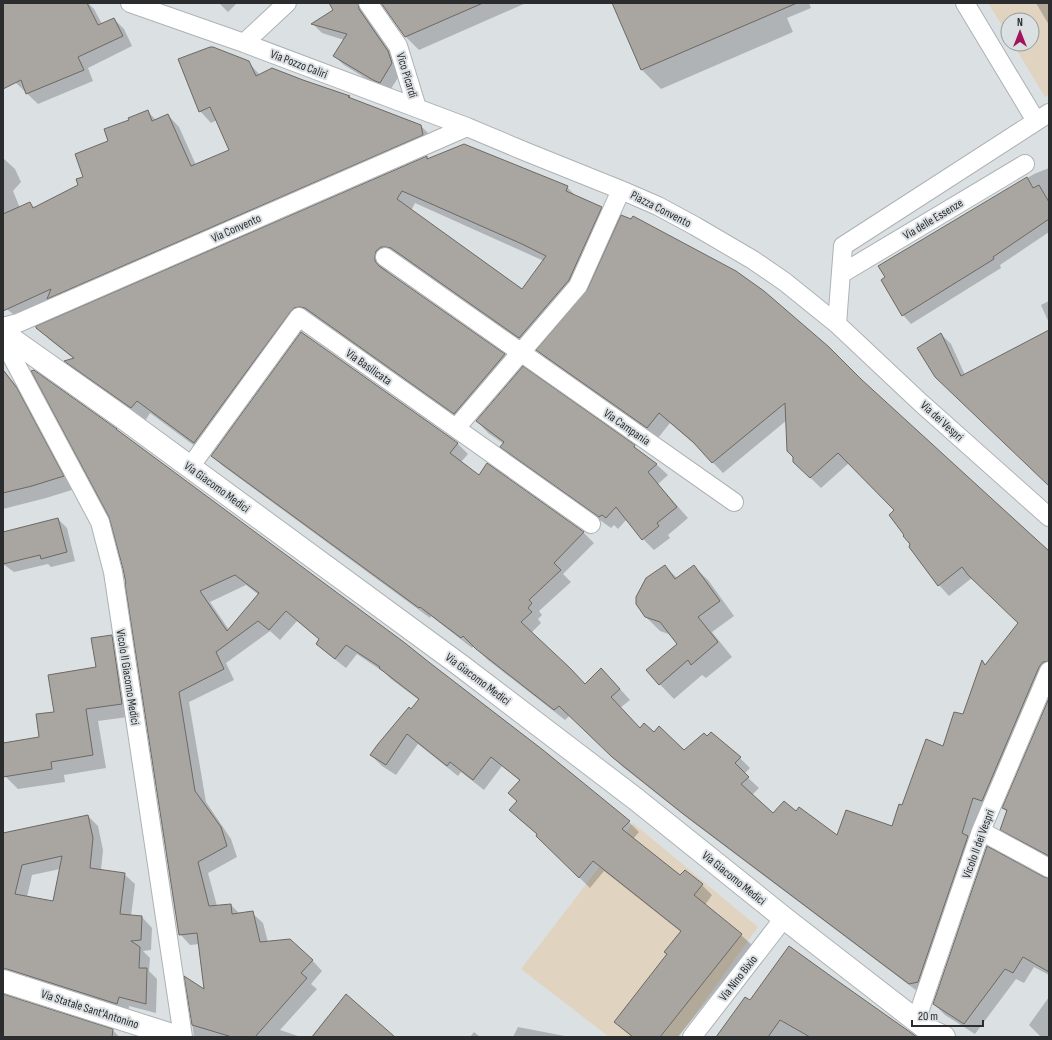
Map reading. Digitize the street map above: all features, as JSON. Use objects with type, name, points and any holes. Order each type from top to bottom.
[{"type":"street","name":"Via Pozzo Caliri","points":[[130,3],[244,43],[467,127]]},
{"type":"street","points":[[244,43],[287,3]]},
{"type":"street","name":"Vico Picardi","points":[[368,3],[398,46],[417,108]]},
{"type":"street","points":[[838,324],[843,246],[1042,117],[966,3]]},
{"type":"street","name":"Piazza Convento","points":[[467,127],[621,190],[702,230],[753,260],[786,282],[838,324]]},
{"type":"street","name":"Via Convento","points":[[3,327],[18,323],[467,127]]},
{"type":"street","name":"Via delle Essenze","points":[[841,274],[1025,164]]},
{"type":"street","points":[[456,428],[578,286],[621,190]]},
{"type":"street","name":"Via Campania","points":[[385,257],[734,502]]},
{"type":"street","name":"Via Basilicata","points":[[190,467],[299,317],[591,524]]},
{"type":"street","name":"Via dei Vespri","points":[[838,324],[921,403],[1049,517]]},
{"type":"street","name":"Via Giacomo Medici","points":[[3,333],[190,467],[460,665],[637,800],[927,1031]]},
{"type":"street","name":"Vicolo II Giacomo Medici","points":[[3,340],[100,522],[113,572],[183,1037]]},
{"type":"street","name":"Vicolo II dei Vespri","points":[[927,1031],[981,831],[1049,671]]},
{"type":"street","points":[[981,831],[1049,868]]},
{"type":"street","name":"Via Nino Bixio","points":[[692,1037],[784,918]]},
{"type":"street","name":"Via Statale Sant'Antonino","points":[[3,981],[178,1037]]},
{"type":"shaded area","points":[[988,3],[1049,3],[1049,95],[1045,97],[1018,52],[1040,52],[1040,12],[1000,12],[1000,22]]},
{"type":"shaded area","points":[[633,823],[758,927],[678,1037],[609,1037],[521,969]]},
{"type":"building","points":[[3,3],[87,3],[98,25],[114,18],[123,36],[78,57],[84,70],[26,94],[21,80],[3,89]]},
{"type":"building","points":[[329,3],[358,3],[359,9],[388,51],[392,63],[380,83],[333,56],[347,34],[311,24],[333,10]]},
{"type":"building","points":[[381,3],[483,3],[405,37]]},
{"type":"building","points":[[612,3],[797,3],[641,70]]},
{"type":"building","points":[[210,47],[249,61],[256,76],[272,68],[350,96],[348,97],[421,125],[423,135],[47,299],[51,289],[3,311],[3,214],[30,202],[33,208],[78,185],[76,179],[83,177],[75,154],[108,141],[104,129],[129,120],[128,118],[148,110],[152,121],[168,114],[191,166],[229,150],[210,107],[199,112],[178,59]]},
{"type":"building","points":[[464,144],[568,186],[566,191],[602,207],[569,280],[519,338],[391,248],[381,247],[376,251],[375,261],[379,266],[505,354],[454,414],[305,308],[300,307],[294,308],[291,311],[194,443],[137,401],[131,408],[64,361],[74,358],[36,328],[36,326],[427,156],[427,159]],"holes":[[[402,191],[546,256],[522,289],[397,199]]]},
{"type":"building","points":[[1027,177],[1033,188],[1039,185],[1049,202],[1049,219],[993,257],[994,259],[902,316],[881,280],[885,277],[878,266]]},
{"type":"building","points":[[621,215],[631,219],[633,216],[736,271],[764,291],[829,347],[862,380],[1049,551],[1049,661],[1043,662],[1039,667],[982,801],[973,798],[962,833],[968,836],[918,982],[909,984],[682,813],[612,757],[559,706],[554,710],[476,649],[463,636],[461,638],[420,607],[419,608],[211,456],[301,332],[458,443],[450,453],[479,475],[487,463],[584,532],[554,563],[561,570],[529,600],[532,603],[528,608],[532,612],[521,622],[585,684],[601,668],[620,689],[611,697],[640,728],[644,723],[654,732],[659,726],[684,750],[704,733],[707,736],[711,732],[741,757],[735,763],[749,777],[741,784],[773,813],[784,801],[796,811],[799,807],[837,835],[846,810],[892,826],[899,804],[902,805],[926,739],[943,746],[954,712],[963,714],[982,660],[985,665],[1018,623],[968,575],[962,567],[938,586],[909,547],[910,544],[889,515],[894,510],[838,453],[810,478],[793,462],[793,457],[787,451],[785,403],[712,463],[693,442],[659,413],[647,428],[536,350],[587,290]]},
{"type":"building","points":[[1049,330],[1049,486],[935,377],[917,348],[941,333],[961,376]]},
{"type":"building","points":[[523,366],[635,445],[634,447],[657,464],[648,472],[677,507],[657,523],[659,526],[642,540],[616,507],[606,518],[602,515],[599,517],[500,447],[504,442],[476,421]]},
{"type":"building","points":[[3,370],[17,388],[64,476],[3,493]]},
{"type":"building","points":[[34,370],[117,429],[405,643],[543,750],[630,821],[622,829],[680,875],[685,870],[703,884],[694,895],[742,934],[660,1037],[633,1037],[614,1022],[667,954],[664,952],[681,931],[593,861],[579,878],[536,836],[537,834],[509,810],[517,801],[508,793],[520,780],[491,757],[473,780],[450,762],[447,766],[407,734],[386,765],[370,755],[409,707],[411,709],[419,699],[379,668],[380,667],[346,645],[335,659],[316,644],[319,639],[286,611],[269,630],[258,621],[216,652],[224,669],[179,692],[195,791],[221,827],[227,846],[198,862],[209,906],[231,904],[232,914],[253,911],[260,942],[290,939],[313,960],[301,973],[307,978],[255,1037],[232,1037],[192,1025],[184,976],[204,989],[197,933],[179,935],[123,569],[109,517],[31,371]],"holes":[[[235,575],[259,593],[227,631],[200,591]]]},
{"type":"building","points":[[58,518],[67,552],[41,559],[40,555],[3,564],[3,532]]},
{"type":"building","points":[[665,565],[675,579],[694,565],[720,601],[698,617],[718,642],[691,665],[688,660],[659,685],[646,670],[677,644],[660,622],[645,617],[636,604],[636,597],[646,578]]},
{"type":"building","points":[[112,635],[122,704],[86,709],[93,755],[51,762],[52,769],[3,777],[3,743],[39,737],[36,714],[54,712],[48,675],[96,667],[91,638]]},
{"type":"building","points":[[1049,698],[1049,856],[1000,830],[1007,810],[1002,808]]},
{"type":"building","points":[[88,815],[93,838],[90,868],[125,873],[120,914],[142,916],[141,940],[131,941],[140,947],[139,968],[147,968],[146,1004],[119,997],[117,1004],[3,969],[3,833]],"holes":[[[62,856],[53,901],[15,894],[22,865]]]},
{"type":"building","points":[[987,846],[1044,877],[1049,878],[1049,972],[1023,957],[1013,973],[1005,969],[964,1024],[933,1004]]},
{"type":"building","points":[[789,946],[917,1037],[810,1037],[780,1020],[768,1037],[716,1037],[745,997],[750,1000]]},
{"type":"building","points":[[3,994],[113,1029],[112,1037],[3,1037]]},
{"type":"building","points":[[346,994],[395,1037],[312,1037]]}]
